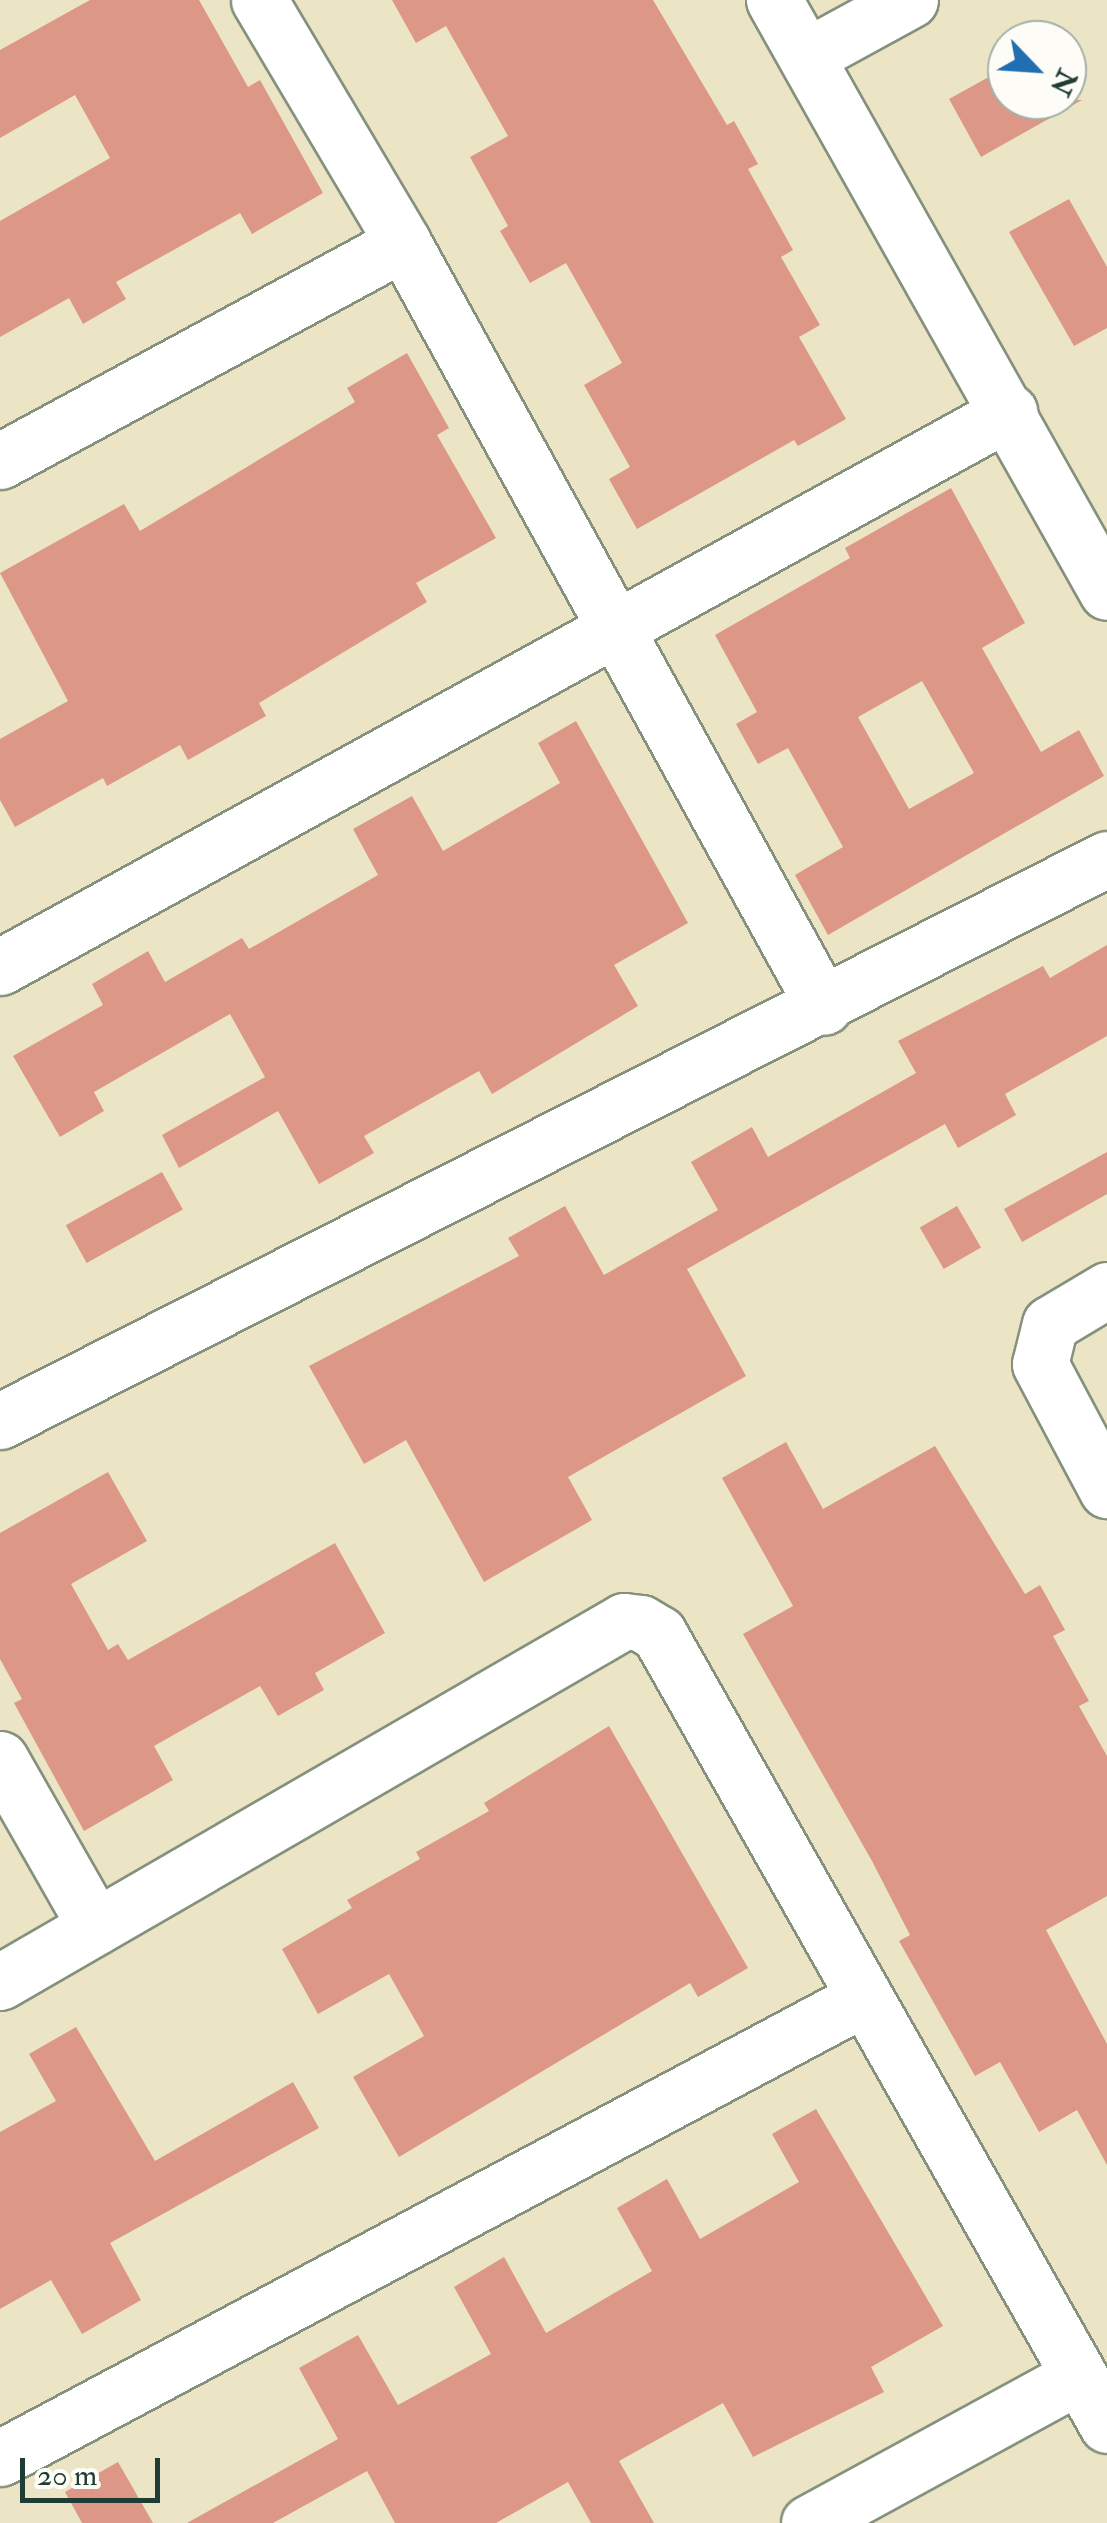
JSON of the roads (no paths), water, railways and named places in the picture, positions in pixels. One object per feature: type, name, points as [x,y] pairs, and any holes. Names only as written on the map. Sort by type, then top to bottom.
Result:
[{"type":"street","points":[[259,0],[403,243],[824,1006]]},
{"type":"street","points":[[774,0],[809,55],[1107,592]]},
{"type":"street","points":[[809,55],[910,0]]},
{"type":"street","points":[[0,461],[403,243]]},
{"type":"street","points":[[0,967],[1009,412]]},
{"type":"street","points":[[0,1421],[1107,859]]},
{"type":"street","points":[[1107,1290],[1050,1324],[1040,1364],[1107,1490]]},
{"type":"street","points":[[0,1982],[624,1621],[658,1634],[1107,2425]]},
{"type":"street","points":[[0,1758],[96,1926]]},
{"type":"street","points":[[0,2458],[864,1998]]},
{"type":"street","points":[[809,2523],[1080,2376]]}]
